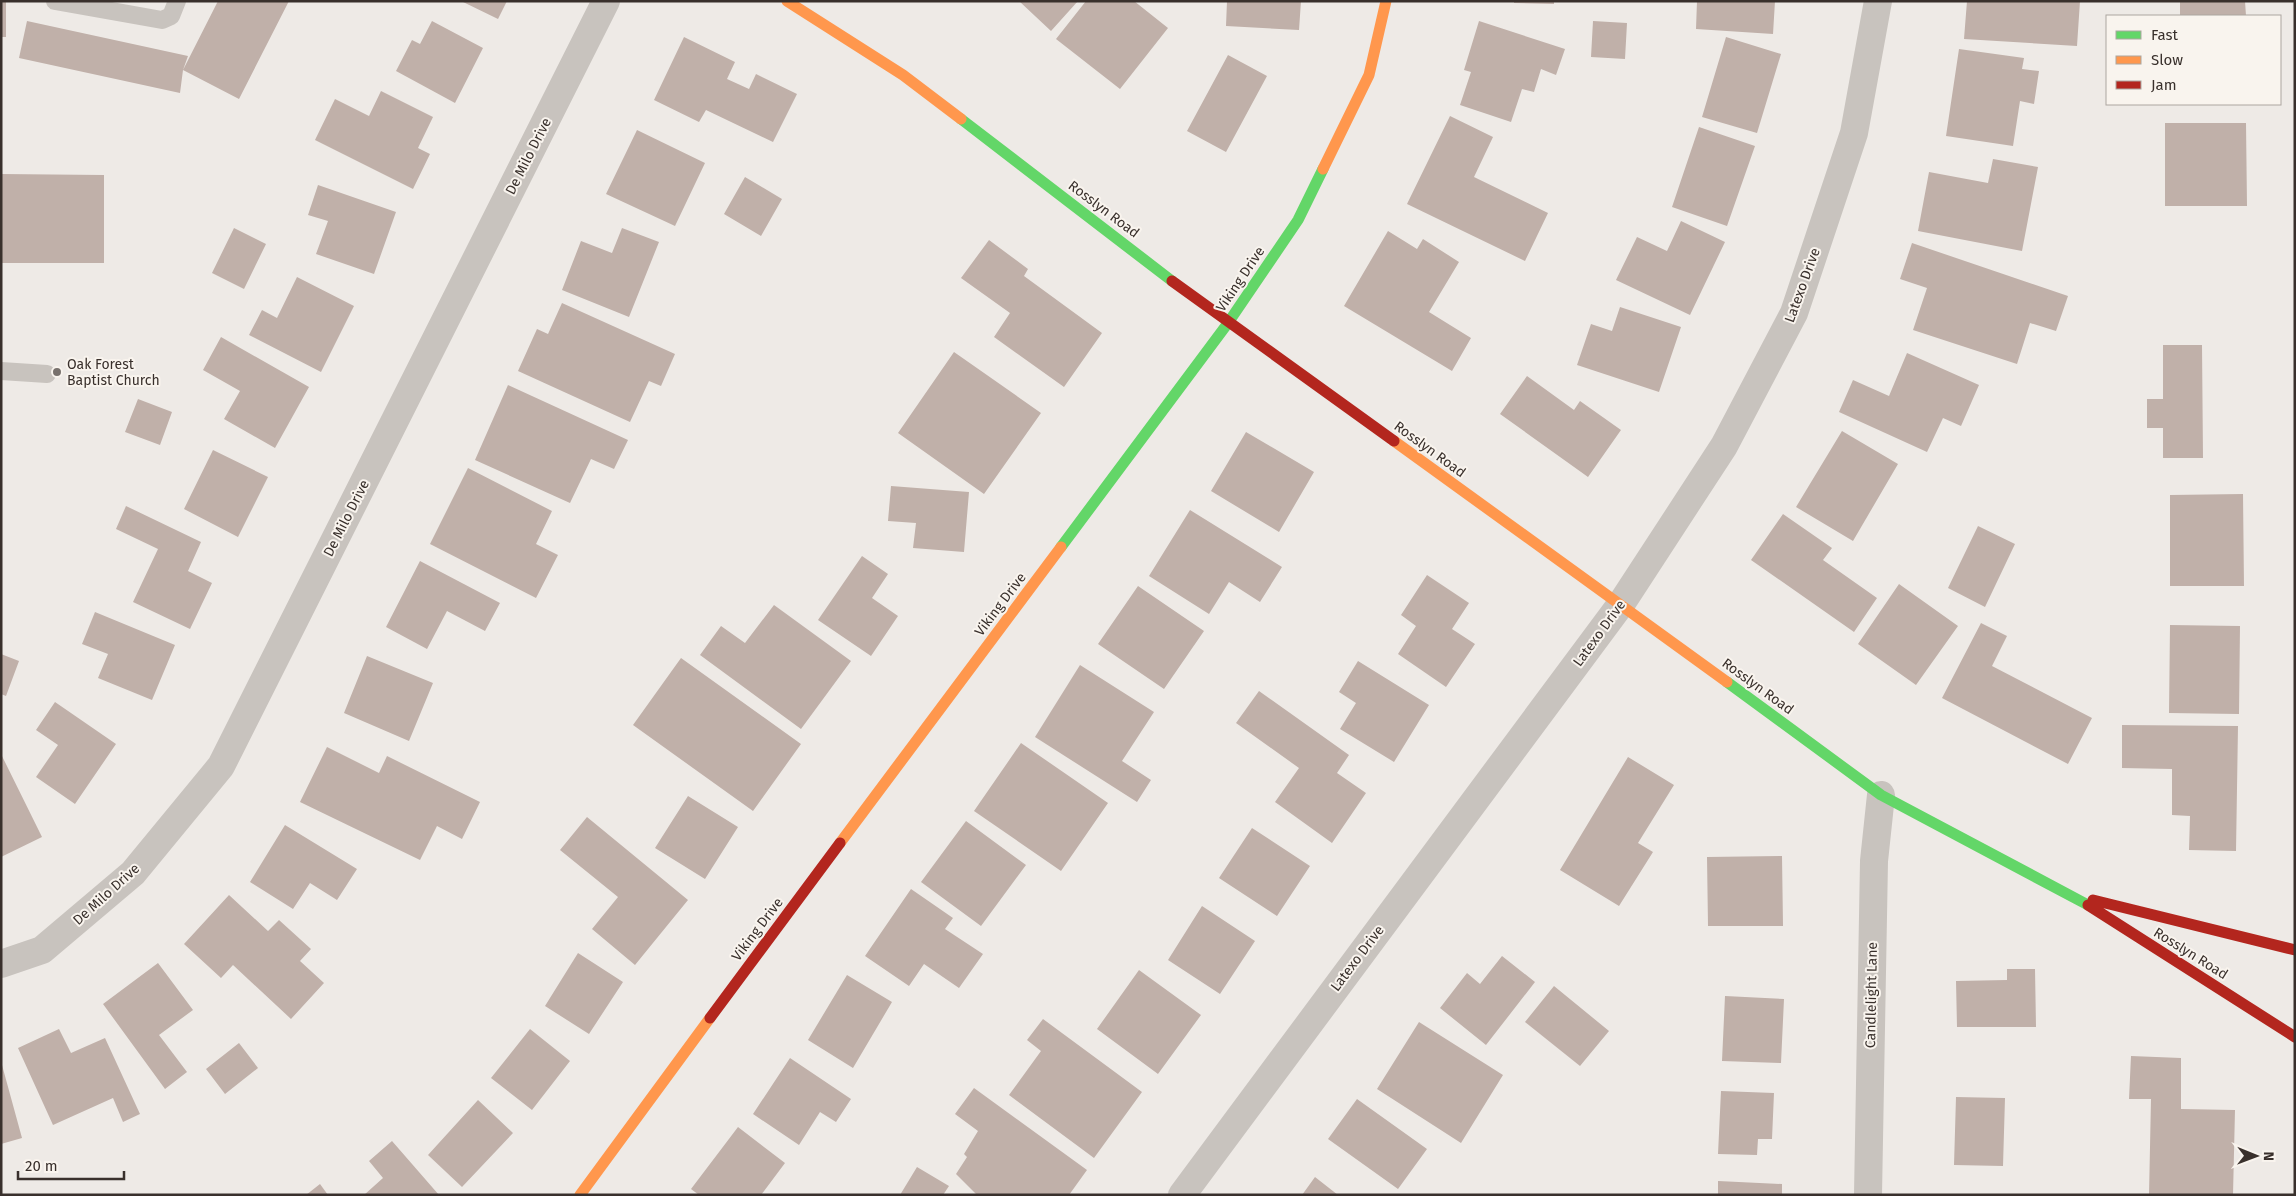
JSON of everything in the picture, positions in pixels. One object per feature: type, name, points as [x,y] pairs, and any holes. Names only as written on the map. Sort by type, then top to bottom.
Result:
[{"type":"street","name":"De Milo Drive","points":[[1,964],[42,950],[134,873],[221,766],[606,1]]},
{"type":"street","name":"Rosslyn Road","points":[[787,1],[903,75],[1228,323],[1621,604],[1882,795],[2072,895],[2295,1036]]},
{"type":"street","name":"Viking Drive","points":[[580,1195],[1228,323],[1298,220],[1369,75],[1386,1]]},
{"type":"street","name":"Latexo Drive","points":[[1182,1195],[1621,604],[1724,446],[1794,313],[1854,133],[1878,1]]},
{"type":"street","name":"Candlelight Lane","points":[[1868,1195],[1874,861],[1882,795]]},
{"type":"street","name":"Rosslyn Road","points":[[2072,895],[2295,950]]},
{"type":"lane","points":[[55,1],[162,20],[171,16],[177,1]]},
{"type":"lane","points":[[1,371],[47,374]]},
{"type":"building","points":[[1,1],[6,1],[6,37],[1,37]]},
{"type":"building","points":[[218,1],[289,1],[239,99],[183,70]]},
{"type":"building","points":[[461,1],[507,1],[498,19]]},
{"type":"building","points":[[1019,1],[1078,1],[1051,31]]},
{"type":"building","points":[[1086,1],[1134,1],[1168,28],[1120,89],[1056,39]]},
{"type":"building","points":[[1227,1],[1301,1],[1299,30],[1226,26]]},
{"type":"building","points":[[1514,1],[1554,1],[1554,4],[1514,3]]},
{"type":"building","points":[[1697,1],[1775,1],[1773,34],[1696,29]]},
{"type":"building","points":[[1967,1],[2080,1],[2077,46],[1964,39]]},
{"type":"building","points":[[2180,1],[2245,1],[2246,15],[2180,15]]},
{"type":"building","points":[[27,21],[188,56],[183,70],[180,93],[19,58]]},
{"type":"building","points":[[432,21],[483,48],[455,103],[396,71],[412,40],[420,44]]},
{"type":"building","points":[[1479,21],[1565,49],[1556,75],[1541,69],[1534,92],[1522,89],[1511,122],[1460,105],[1471,72],[1464,70]]},
{"type":"building","points":[[1593,21],[1627,23],[1625,59],[1591,57]]},
{"type":"building","points":[[684,37],[735,62],[727,79],[749,89],[756,74],[797,94],[773,142],[706,110],[699,122],[654,100]]},
{"type":"building","points":[[1726,37],[1781,54],[1757,133],[1702,117]]},
{"type":"building","points":[[1959,49],[2024,58],[2022,69],[2039,71],[2034,104],[2020,101],[2013,146],[1946,136]]},
{"type":"building","points":[[1228,55],[1267,76],[1226,152],[1187,131]]},
{"type":"building","points":[[381,91],[433,117],[418,148],[430,154],[413,189],[315,140],[335,99],[369,116]]},
{"type":"building","points":[[1450,116],[1493,137],[1474,177],[1548,213],[1525,261],[1407,204]]},
{"type":"building","points":[[2165,123],[2246,123],[2247,206],[2165,206]]},
{"type":"building","points":[[1699,127],[1755,146],[1727,226],[1672,207]]},
{"type":"building","points":[[637,130],[705,163],[675,226],[606,194]]},
{"type":"building","points":[[1993,159],[2038,167],[2022,251],[1918,231],[1929,172],[1988,183]]},
{"type":"building","points":[[1,174],[104,175],[104,263],[1,263]]},
{"type":"building","points":[[745,177],[782,199],[761,236],[724,214]]},
{"type":"building","points":[[318,185],[396,212],[374,274],[316,254],[328,221],[308,215]]},
{"type":"building","points":[[1681,221],[1725,242],[1690,315],[1616,280],[1637,237],[1667,251]]},
{"type":"building","points":[[234,228],[266,244],[244,289],[212,273]]},
{"type":"building","points":[[622,228],[659,242],[629,317],[562,290],[581,241],[612,253]]},
{"type":"building","points":[[1388,231],[1417,249],[1423,239],[1459,262],[1429,312],[1471,338],[1452,371],[1344,306]]},
{"type":"building","points":[[989,240],[1028,269],[1024,276],[1102,333],[1064,387],[994,337],[1010,313],[961,278]]},
{"type":"building","points":[[1912,243],[2068,296],[2056,331],[2030,323],[2017,364],[1913,330],[1927,288],[1900,279]]},
{"type":"building","points":[[297,277],[354,306],[321,372],[249,335],[262,310],[277,318]]},
{"type":"building","points":[[562,303],[675,354],[661,386],[649,381],[630,422],[518,371],[537,329],[548,334]]},
{"type":"building","points":[[1620,307],[1681,327],[1659,392],[1577,365],[1591,324],[1612,331]]},
{"type":"building","points":[[221,337],[309,387],[275,448],[224,419],[240,391],[203,370]]},
{"type":"building","points":[[2163,345],[2202,345],[2203,458],[2163,458],[2163,428],[2147,428],[2147,399],[2163,399]]},
{"type":"building","points":[[954,352],[1041,413],[984,494],[898,433]]},
{"type":"building","points":[[1907,353],[1979,385],[1961,426],[1943,418],[1927,452],[1839,412],[1853,380],[1889,396]]},
{"type":"building","points":[[1527,376],[1574,410],[1580,401],[1621,430],[1588,477],[1500,414]]},
{"type":"building","points":[[508,385],[628,440],[614,469],[591,459],[570,503],[475,460]]},
{"type":"building","points":[[138,399],[172,412],[160,445],[125,432]]},
{"type":"building","points":[[1842,431],[1898,464],[1853,541],[1796,507]]},
{"type":"building","points":[[1246,432],[1314,472],[1279,532],[1211,491]]},
{"type":"building","points":[[213,450],[268,477],[238,537],[184,509]]},
{"type":"building","points":[[468,468],[552,511],[536,544],[558,555],[536,598],[430,544]]},
{"type":"building","points":[[891,486],[969,492],[964,552],[913,548],[916,523],[888,521]]},
{"type":"building","points":[[2243,494],[2244,586],[2170,586],[2170,495]]},
{"type":"building","points":[[126,506],[201,542],[188,571],[212,583],[190,629],[133,602],[158,549],[116,529]]},
{"type":"building","points":[[1190,510],[1282,567],[1260,602],[1229,582],[1209,614],[1149,576]]},
{"type":"building","points":[[1783,514],[1832,548],[1823,560],[1877,598],[1854,632],[1751,560]]},
{"type":"building","points":[[1978,526],[2015,544],[1985,607],[1948,588]]},
{"type":"building","points":[[862,556],[888,574],[872,598],[898,616],[871,656],[818,620]]},
{"type":"building","points":[[420,561],[500,603],[485,631],[447,611],[427,649],[386,627]]},
{"type":"building","points":[[1427,575],[1469,603],[1452,629],[1475,644],[1446,687],[1398,654],[1416,626],[1401,615]]},
{"type":"building","points":[[1899,584],[1958,626],[1916,685],[1858,644]]},
{"type":"building","points":[[1138,586],[1204,631],[1164,689],[1098,644]]},
{"type":"building","points":[[774,605],[851,661],[801,729],[700,655],[721,626],[745,643]]},
{"type":"building","points":[[95,612],[175,645],[152,700],[98,678],[108,654],[82,644]]},
{"type":"building","points":[[1981,623],[2007,636],[1992,666],[2092,718],[2068,764],[1942,698]]},
{"type":"building","points":[[2170,625],[2240,626],[2239,714],[2169,713]]},
{"type":"building","points":[[1,654],[19,661],[6,696],[1,694]]},
{"type":"building","points":[[367,656],[433,683],[409,741],[344,713]]},
{"type":"building","points":[[681,658],[801,744],[753,811],[633,725]]},
{"type":"building","points":[[1358,661],[1429,705],[1394,762],[1340,729],[1356,703],[1339,692]]},
{"type":"building","points":[[1080,665],[1154,712],[1122,761],[1151,780],[1137,802],[1035,737]]},
{"type":"building","points":[[1259,691],[1349,755],[1337,773],[1366,793],[1332,843],[1275,802],[1299,768],[1236,723]]},
{"type":"building","points":[[55,702],[116,744],[75,804],[36,777],[58,745],[36,730]]},
{"type":"building","points":[[2122,725],[2238,726],[2236,851],[2189,850],[2190,816],[2172,815],[2172,769],[2122,768]]},
{"type":"building","points":[[1021,743],[1108,803],[1061,871],[974,811]]},
{"type":"building","points":[[327,747],[379,773],[387,756],[480,802],[462,839],[437,826],[420,860],[300,802]]},
{"type":"building","points":[[1,754],[42,837],[1,857]]},
{"type":"building","points":[[1628,757],[1674,785],[1638,843],[1653,852],[1619,906],[1560,870]]},
{"type":"building","points":[[688,796],[738,827],[705,879],[655,848]]},
{"type":"building","points":[[587,817],[688,900],[635,965],[592,929],[618,897],[560,850]]},
{"type":"building","points":[[966,821],[1026,865],[981,926],[921,882]]},
{"type":"building","points":[[285,825],[357,869],[337,900],[310,883],[293,909],[250,882]]},
{"type":"building","points":[[1252,828],[1310,866],[1277,916],[1219,878]]},
{"type":"building","points":[[1782,856],[1783,926],[1708,926],[1707,857]]},
{"type":"building","points":[[911,889],[953,918],[945,929],[983,954],[959,988],[924,964],[909,986],[865,956]]},
{"type":"building","points":[[229,895],[268,931],[279,920],[311,949],[300,961],[324,983],[291,1019],[233,965],[221,978],[184,944]]},
{"type":"building","points":[[1202,906],[1255,941],[1220,994],[1168,960]]},
{"type":"building","points":[[578,953],[623,982],[589,1034],[545,1006]]},
{"type":"building","points":[[1502,956],[1535,982],[1486,1045],[1440,1008],[1467,973],[1480,984]]},
{"type":"building","points":[[158,963],[193,1010],[159,1035],[187,1072],[165,1089],[103,1004]]},
{"type":"building","points":[[2007,969],[2035,969],[2036,1027],[1957,1027],[1956,981],[2007,980]]},
{"type":"building","points":[[1139,970],[1201,1015],[1158,1074],[1097,1029]]},
{"type":"building","points":[[847,975],[892,1002],[853,1068],[808,1040]]},
{"type":"building","points":[[1554,986],[1609,1031],[1580,1066],[1525,1022]]},
{"type":"building","points":[[1725,996],[1784,999],[1781,1063],[1722,1061]]},
{"type":"building","points":[[1043,1019],[1142,1092],[1094,1158],[1009,1095],[1041,1051],[1027,1040]]},
{"type":"building","points":[[1419,1022],[1503,1075],[1461,1143],[1377,1089]]},
{"type":"building","points":[[59,1029],[71,1053],[105,1038],[140,1114],[123,1122],[113,1098],[53,1125],[18,1048]]},
{"type":"building","points":[[530,1029],[570,1061],[532,1110],[491,1078]]},
{"type":"building","points":[[239,1043],[258,1068],[225,1094],[206,1069]]},
{"type":"building","points":[[2131,1056],[2181,1058],[2181,1109],[2235,1110],[2233,1195],[2149,1195],[2151,1099],[2129,1099]]},
{"type":"building","points":[[790,1058],[851,1099],[836,1122],[820,1112],[799,1145],[753,1114]]},
{"type":"building","points":[[1,1066],[22,1138],[1,1144]]},
{"type":"building","points":[[974,1088],[1087,1170],[1069,1195],[977,1195],[956,1174],[967,1157],[964,1154],[978,1131],[955,1114]]},
{"type":"building","points":[[1721,1091],[1774,1093],[1772,1139],[1758,1139],[1757,1155],[1718,1154]]},
{"type":"building","points":[[1956,1097],[2005,1098],[2003,1166],[1954,1165]]},
{"type":"building","points":[[1357,1099],[1427,1149],[1398,1189],[1328,1139]]},
{"type":"building","points":[[478,1100],[513,1133],[462,1187],[428,1155]]},
{"type":"building","points":[[738,1127],[785,1163],[761,1195],[699,1195],[691,1189]]},
{"type":"building","points":[[392,1141],[439,1195],[364,1195],[383,1178],[369,1161]]},
{"type":"building","points":[[917,1167],[949,1186],[943,1195],[900,1195]]},
{"type":"building","points":[[1315,1177],[1338,1195],[1302,1195]]},
{"type":"building","points":[[1718,1181],[1782,1184],[1782,1195],[1718,1195]]},
{"type":"building","points":[[320,1184],[328,1195],[306,1195]]},
{"type":"traffic: fast","points":[[961,119],[1172,281]]},
{"type":"traffic: fast","points":[[1061,547],[1228,323],[1298,220],[1323,169]]},
{"type":"traffic: fast","points":[[1727,682],[1881,795],[2088,905]]},
{"type":"traffic: slow","points":[[787,1],[903,75],[961,119]]},
{"type":"traffic: slow","points":[[1323,169],[1369,75],[1386,1]]},
{"type":"traffic: slow","points":[[1394,441],[1727,682]]},
{"type":"traffic: slow","points":[[840,843],[1061,547]]},
{"type":"traffic: slow","points":[[580,1195],[710,1018]]},
{"type":"traffic: jam","points":[[1172,281],[1394,441]]},
{"type":"traffic: jam","points":[[710,1018],[840,843]]},
{"type":"traffic: jam","points":[[2093,900],[2295,950]]},
{"type":"traffic: jam","points":[[2088,905],[2295,1037]]},
{"type":"place","name":"Oak Forest Baptist Church","points":[[57,372]]}]
